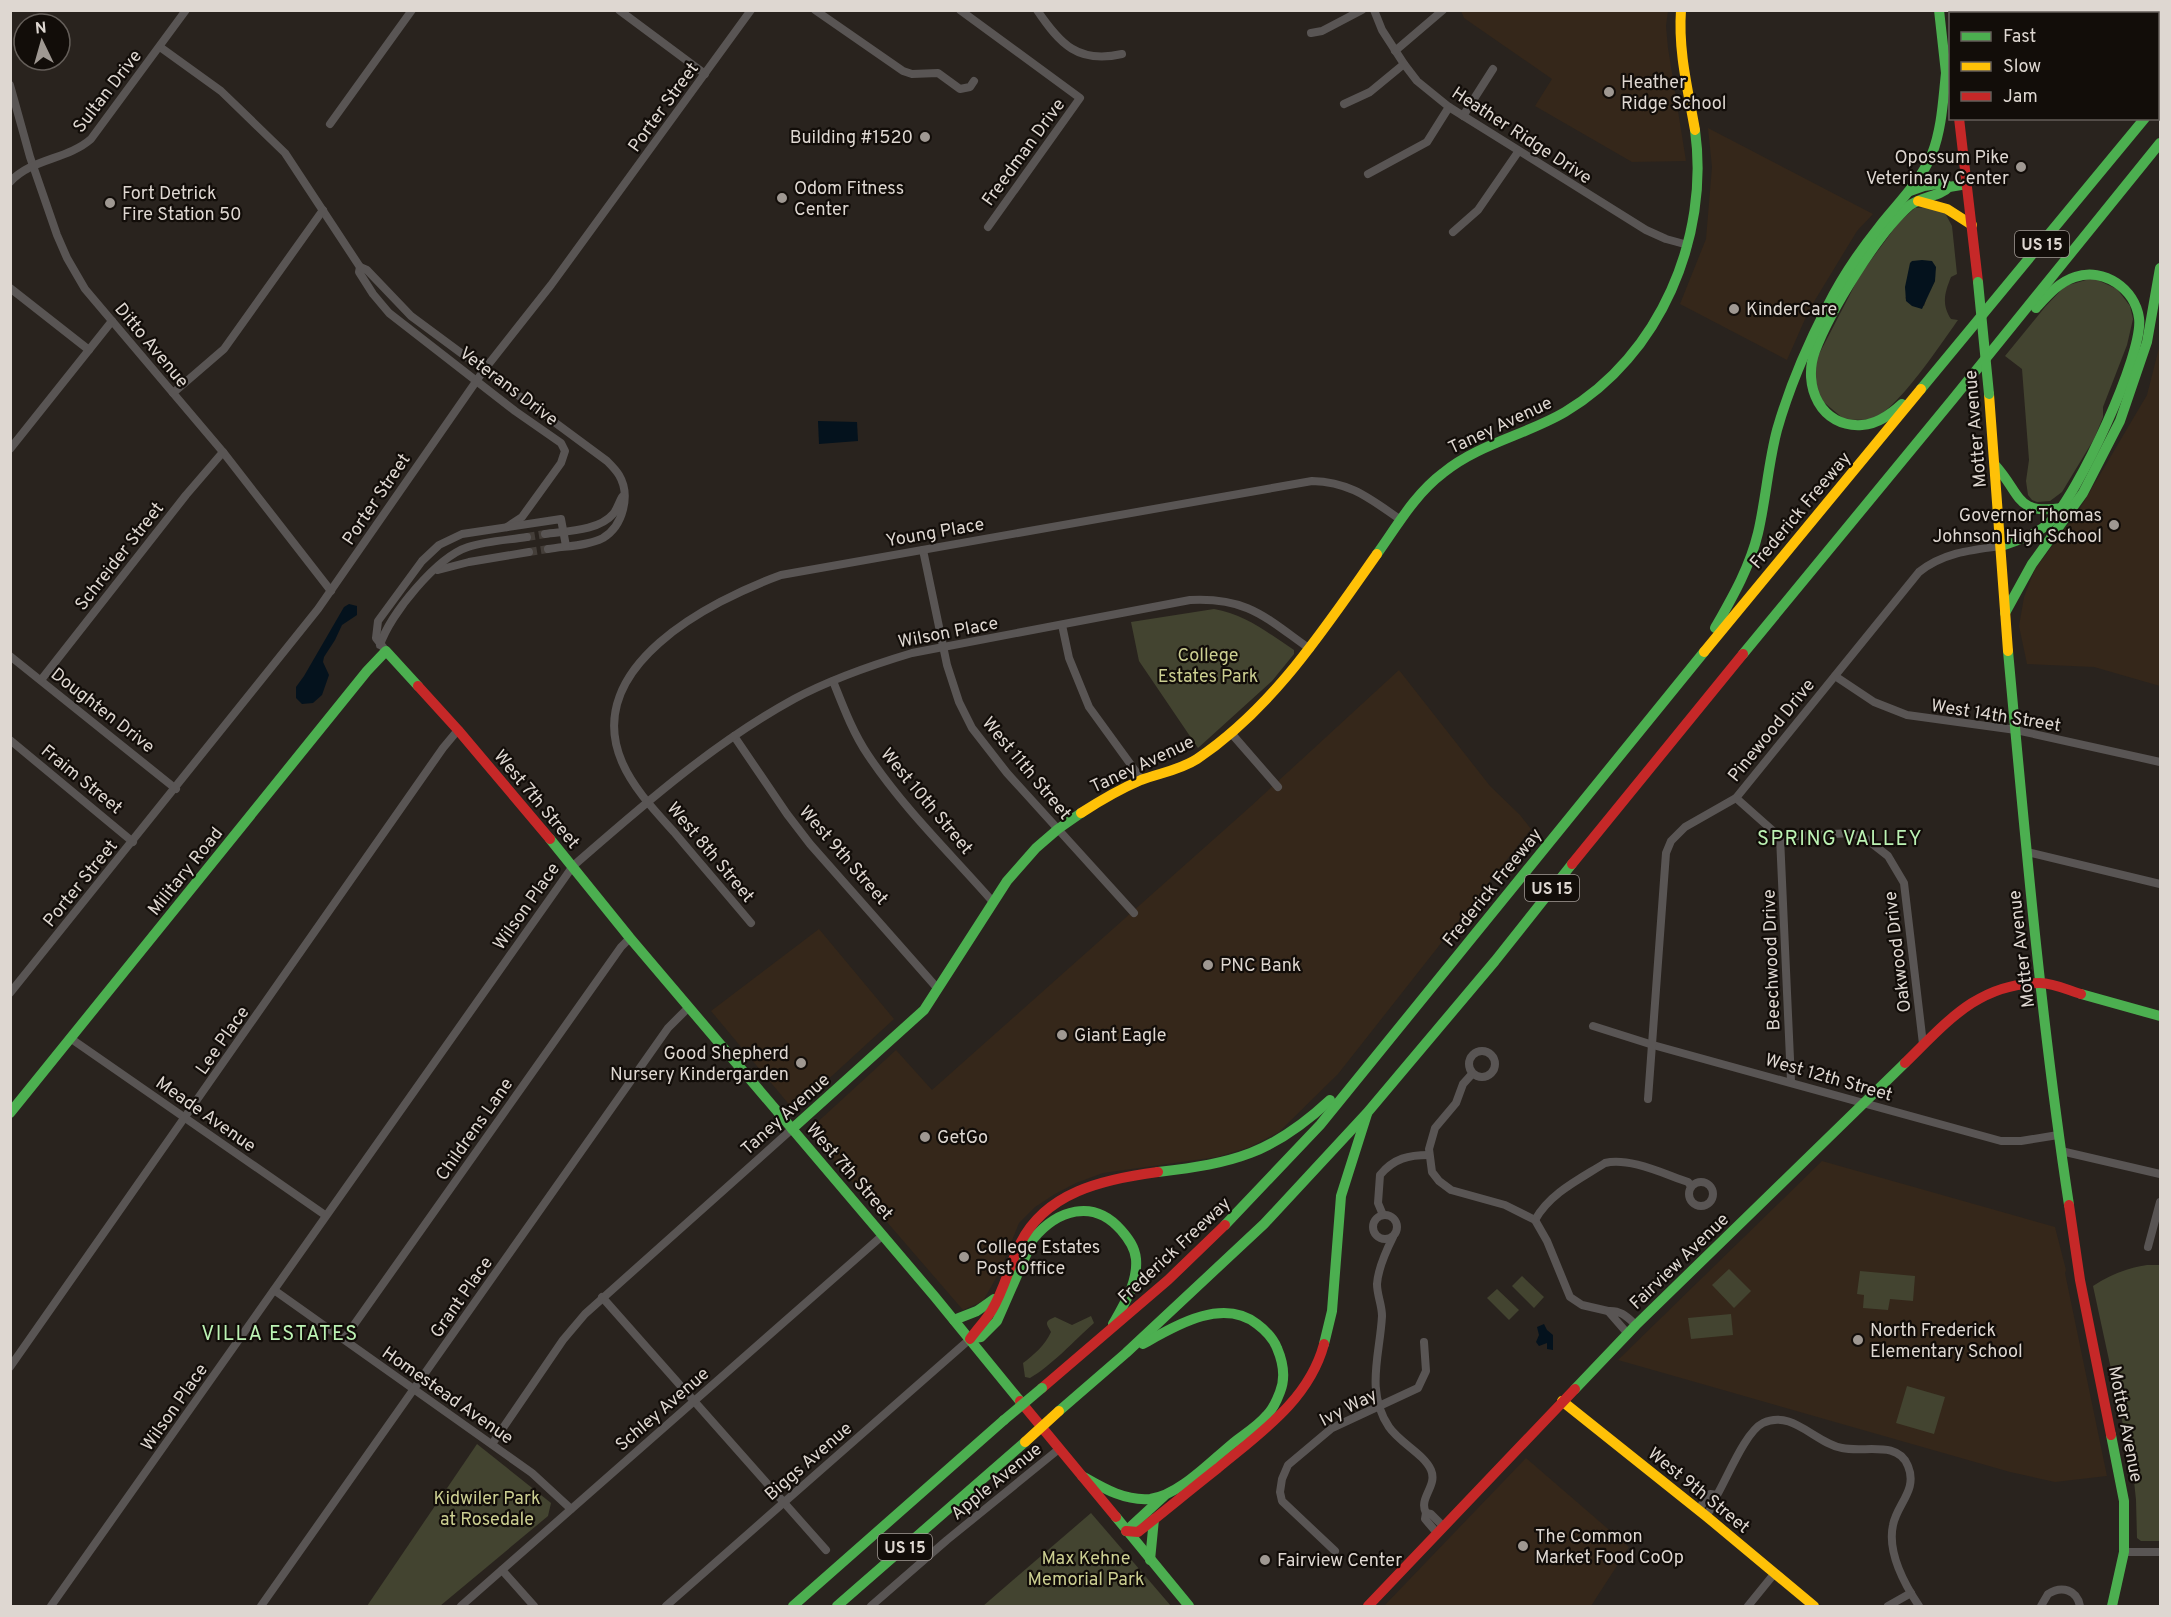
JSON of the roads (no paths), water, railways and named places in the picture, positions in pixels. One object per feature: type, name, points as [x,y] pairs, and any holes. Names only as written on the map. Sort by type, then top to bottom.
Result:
[{"type":"main road","name":"Taney Avenue","points":[[792,1129],[919,1015],[993,902],[1023,862],[1058,829],[1105,797],[1142,780],[1180,768],[1212,748],[1231,733],[1283,682],[1310,649],[1427,487],[1448,468],[1559,416],[1584,400],[1630,357],[1654,323],[1673,288],[1688,245],[1698,186],[1697,145],[1680,46],[1681,10]]},
{"type":"main road","points":[[1938,370],[1920,382],[1896,409],[1876,422],[1866,424],[1841,422],[1830,416],[1821,408],[1810,380],[1814,356],[1853,280],[1913,196],[1935,144],[1948,76],[1939,10]]},
{"type":"main road","name":"Motter Avenue","points":[[1959,120],[1989,394],[2026,852],[2058,1135],[2080,1280],[2124,1501],[2124,1552],[2112,1606]]},
{"type":"main road","name":"Frederick Freeway","points":[[793,1606],[1004,1420],[1168,1280],[1249,1202],[1320,1125],[1692,666],[2143,120]]},
{"type":"main road","name":"US 15","points":[[837,1606],[1126,1353],[1264,1224],[1367,1113],[1495,961],[1605,821],[1953,399],[2160,143]]},
{"type":"main road","points":[[1692,666],[1730,602],[1745,571],[1758,534],[1774,444],[1789,390],[1821,318],[1860,253],[1894,207],[1933,184],[1944,183],[1949,187],[1967,184]]},
{"type":"main road","points":[[1913,196],[1942,205],[1972,225]]},
{"type":"main road","points":[[2005,614],[2024,577],[2070,513],[2110,443],[2129,399],[2147,342],[2160,268]]},
{"type":"main road","points":[[2001,546],[2043,529],[2062,508],[2112,412],[2135,345],[2140,322],[2139,314],[2130,295],[2118,283],[2108,278],[2087,274],[2067,280],[2044,299],[2031,314],[2008,329]]},
{"type":"main road","points":[[1995,465],[2010,482],[2016,495],[2028,507],[2043,511],[2062,508]]},
{"type":"main road","points":[[2001,546],[2018,550],[2052,537]]},
{"type":"main road","name":"West 7th Street","points":[[383,648],[458,730],[573,866],[630,938],[970,1339],[1189,1606]]},
{"type":"main road","name":"Military Road","points":[[10,1113],[367,671],[383,648]]},
{"type":"main road","points":[[2042,983],[2160,1016]]},
{"type":"main road","name":"Fairview Avenue","points":[[1368,1606],[1636,1325],[1954,1015],[1981,996],[2007,987],[2042,983]]},
{"type":"main road","points":[[970,1339],[992,1309],[1031,1224],[1056,1203],[1080,1191],[1116,1180],[1227,1162],[1260,1150],[1288,1136],[1306,1122],[1377,1056]]},
{"type":"main road","points":[[1126,1531],[1138,1532],[1275,1422],[1296,1399],[1313,1373],[1320,1360],[1329,1327],[1341,1192],[1354,1152],[1364,1133],[1367,1113]]},
{"type":"main road","points":[[970,1339],[981,1337],[997,1321],[1033,1239],[1044,1225],[1061,1214],[1077,1212],[1090,1212],[1112,1222],[1122,1230],[1135,1251],[1136,1271],[1133,1284],[1108,1333]]},
{"type":"main road","points":[[954,1320],[976,1311],[997,1295]]},
{"type":"main road","points":[[1126,1353],[1183,1323],[1208,1314],[1229,1313],[1247,1317],[1257,1323],[1273,1339],[1282,1358],[1284,1371],[1280,1394],[1268,1415],[1164,1496],[1126,1531]]},
{"type":"main road","name":"West 9th Street","points":[[1562,1401],[1814,1606]]},
{"type":"main road","points":[[1082,1476],[1118,1496],[1129,1499],[1154,1499],[1164,1496]]},
{"type":"main road","points":[[1150,1560],[1154,1519]]},
{"type":"street","name":"Sultan Drive","points":[[10,182],[33,165],[75,150],[91,139],[186,10]]},
{"type":"street","points":[[330,124],[412,10]]},
{"type":"street","points":[[620,10],[705,74]]},
{"type":"street","name":"Porter Street","points":[[10,993],[176,789],[331,591],[484,370],[551,285],[751,10]]},
{"type":"street","points":[[815,10],[903,71],[912,74],[938,73],[960,89],[970,87],[974,81]]},
{"type":"street","name":"Freedman Drive","points":[[960,10],[1080,98],[988,227]]},
{"type":"street","points":[[1037,10],[1054,35],[1070,49],[1090,56],[1122,54]]},
{"type":"street","points":[[1311,33],[1322,31],[1362,10]]},
{"type":"street","name":"Heather Ridge Drive","points":[[1374,10],[1382,30],[1417,81],[1449,107],[1646,230],[1688,245]]},
{"type":"street","points":[[1395,51],[1443,10]]},
{"type":"street","name":"Veterans Drive","points":[[160,47],[221,91],[285,153],[360,267],[367,270],[411,316],[607,461],[619,474],[624,492]]},
{"type":"street","points":[[1344,104],[1370,92],[1404,64]]},
{"type":"street","points":[[1463,116],[1493,69]]},
{"type":"street","name":"Ditto Avenue","points":[[10,85],[33,165],[67,258],[85,290],[223,452],[331,591]]},
{"type":"street","points":[[1368,174],[1427,142],[1449,107]]},
{"type":"street","points":[[1453,232],[1478,210],[1518,152]]},
{"type":"street","points":[[173,393],[224,350],[323,210]]},
{"type":"street","name":"Veterans Drive","points":[[360,267],[359,272],[389,313],[515,411],[561,443],[565,451],[561,463],[522,517],[507,527]]},
{"type":"street","points":[[10,288],[89,350]]},
{"type":"street","points":[[10,449],[112,321]]},
{"type":"street","name":"Schreider Street","points":[[41,680],[186,495],[223,452]]},
{"type":"street","name":"Young Place","points":[[648,802],[622,762],[617,744],[615,725],[622,689],[640,662],[703,610],[752,586],[781,575],[1312,481],[1336,483],[1359,491],[1401,520]]},
{"type":"street","points":[[545,534],[593,526],[603,522],[614,514],[624,492]]},
{"type":"street","points":[[548,549],[588,543],[603,538],[621,518],[624,492]]},
{"type":"street","points":[[383,648],[376,638],[378,621],[422,561],[439,546],[462,534],[561,519],[566,546]]},
{"type":"street","points":[[383,648],[385,630],[394,616],[429,575],[453,554],[467,547],[527,537]]},
{"type":"street","name":"Pinewood Drive","points":[[1648,1099],[1666,853],[1671,842],[1685,827],[1736,798],[1919,572],[1944,556],[2001,546]]},
{"type":"street","name":"West 11th Street","points":[[923,550],[942,648],[952,685],[972,728],[1007,773],[1134,913]]},
{"type":"street","points":[[429,575],[441,568],[529,552]]},
{"type":"street","name":"Wilson Place","points":[[51,1606],[573,866],[648,802],[734,736],[795,698],[878,663],[912,653],[1190,600],[1210,599],[1244,606],[1310,649]]},
{"type":"street","points":[[1062,626],[1069,658],[1089,707],[1142,780]]},
{"type":"street","name":"Doughten Drive","points":[[10,656],[176,789]]},
{"type":"street","name":"West 14th Street","points":[[1835,675],[1874,702],[1896,712],[1920,718],[2016,730],[2160,762]]},
{"type":"street","name":"West 10th Street","points":[[833,681],[867,754],[892,789],[993,902]]},
{"type":"street","name":"Lee Place","points":[[10,1367],[443,748],[458,730]]},
{"type":"street","points":[[1231,733],[1278,787]]},
{"type":"street","name":"West 9th Street","points":[[734,736],[810,844],[938,989]]},
{"type":"street","name":"Fraim Street","points":[[10,740],[133,842]]},
{"type":"street","points":[[1736,798],[1780,837]]},
{"type":"street","name":"West 8th Street","points":[[648,802],[751,922]]},
{"type":"street","name":"Oakwood Drive","points":[[1780,837],[1851,833],[1879,847],[1894,864],[1905,883],[1923,1044]]},
{"type":"street","name":"Beechwood Drive","points":[[1780,837],[1791,1082]]},
{"type":"street","points":[[2026,852],[2160,884]]},
{"type":"street","name":"Childrens Lane","points":[[344,1339],[614,957],[630,938]]},
{"type":"street","name":"Grant Place","points":[[261,1606],[668,1029],[689,1007]]},
{"type":"street","name":"West 12th Street","points":[[1593,1026],[1653,1045],[2001,1141],[2021,1141],[2058,1135]]},
{"type":"street","name":"Meade Avenue","points":[[70,1038],[325,1215]]},
{"type":"street","points":[[1472,1074],[1464,1084],[1456,1103],[1435,1128],[1429,1155],[1432,1172],[1444,1186],[1451,1190],[1504,1205],[1535,1220],[1570,1297],[1582,1305],[1608,1311],[1617,1310],[1636,1325]]},
{"type":"street","name":"Taney Avenue","points":[[492,1444],[563,1340],[602,1297],[792,1129]]},
{"type":"street","points":[[2061,1151],[2160,1174]]},
{"type":"street","points":[[1383,1215],[1378,1203],[1380,1175],[1406,1156],[1429,1155]]},
{"type":"street","points":[[1535,1220],[1543,1206],[1554,1196],[1605,1163],[1613,1161],[1626,1162],[1688,1182],[1692,1186]]},
{"type":"street","points":[[2148,1247],[2160,1202]]},
{"type":"street","points":[[1393,1237],[1381,1239],[1374,1230],[1374,1222],[1383,1215],[1391,1216],[1396,1222],[1397,1230],[1377,1283],[1382,1317],[1375,1362],[1379,1407],[1395,1434],[1430,1468],[1433,1478],[1424,1505],[1425,1519],[1440,1530]]},
{"type":"street","name":"Schley Avenue","points":[[460,1606],[883,1235]]},
{"type":"street","name":"Homestead Avenue","points":[[274,1290],[413,1391],[532,1473],[571,1509]]},
{"type":"street","points":[[602,1297],[826,1550]]},
{"type":"street","points":[[1608,1311],[1628,1334]]},
{"type":"street","name":"Biggs Avenue","points":[[666,1606],[970,1339]]},
{"type":"street","name":"Ivy Way","points":[[1335,1551],[1282,1501],[1280,1492],[1282,1479],[1288,1465],[1332,1428],[1418,1388],[1426,1371],[1424,1342]]},
{"type":"street","points":[[1702,1513],[1718,1499],[1716,1495],[1745,1440],[1757,1426],[1774,1419],[1786,1420],[1842,1448],[1895,1452],[1904,1459],[1911,1474],[1909,1494],[1894,1521],[1892,1536],[1895,1553],[1911,1593],[1919,1606]]},
{"type":"street","name":"Apple Avenue","points":[[871,1606],[947,1540],[1059,1449]]},
{"type":"street","points":[[2124,1552],[2160,1552]]},
{"type":"street","points":[[502,1570],[534,1606]]},
{"type":"street","points":[[1748,1606],[1774,1574]]},
{"type":"street","points":[[2041,1606],[2048,1593],[2059,1589],[2076,1596],[2080,1606]]},
{"type":"street","points":[[1888,1606],[1911,1593]]},
{"type":"water","points":[[1922,260],[1932,261],[1936,267],[1935,281],[1922,309],[1906,301],[1905,287],[1910,263]]},
{"type":"water","points":[[818,421],[857,422],[858,441],[819,444]]},
{"type":"water","points":[[349,604],[357,606],[357,615],[342,625],[324,657],[323,662],[329,675],[322,695],[313,703],[302,704],[296,698],[296,687],[344,607]]},
{"type":"water","points":[[1544,1324],[1553,1335],[1553,1350],[1547,1349],[1547,1343],[1539,1346],[1536,1342],[1539,1335],[1537,1327]]},
{"type":"tunnel","points":[[527,537],[545,534]]},
{"type":"tunnel","points":[[529,552],[548,549]]},
{"type":"place","name":"Heather Ridge School","points":[[1609,92]]},
{"type":"place","name":"Building #1520","points":[[925,137]]},
{"type":"place","name":"Opossum Pike Veterinary Center","points":[[2021,167]]},
{"type":"place","name":"Odom Fitness Center","points":[[782,198]]},
{"type":"place","name":"Fort Detrick Fire Station 50","points":[[110,203]]},
{"type":"place","name":"KinderCare","points":[[1734,309]]},
{"type":"place","name":"Governor Thomas Johnson High School","points":[[2114,525]]},
{"type":"place","name":"PNC Bank","points":[[1208,965]]},
{"type":"place","name":"Giant Eagle","points":[[1062,1035]]},
{"type":"place","name":"Good Shepherd Nursery Kindergarden","points":[[801,1063]]},
{"type":"place","name":"GetGo","points":[[925,1137]]},
{"type":"place","name":"College Estates Post Office","points":[[964,1257]]},
{"type":"place","name":"North Frederick Elementary School","points":[[1858,1340]]},
{"type":"place","name":"The Common Market Food CoOp","points":[[1523,1546]]},
{"type":"place","name":"Fairview Center","points":[[1265,1560]]},
{"type":"district","name":"SPRING VALLEY","points":[[1840,838]]},
{"type":"district","name":"VILLA ESTATES","points":[[280,1333]]},
{"type":"park label","name":"College Estates Park","points":[[1208,665]]},
{"type":"park label","name":"Kidwiler Park at Rosedale","points":[[487,1508]]},
{"type":"park label","name":"Max Kehne Memorial Park","points":[[1086,1568]]}]
